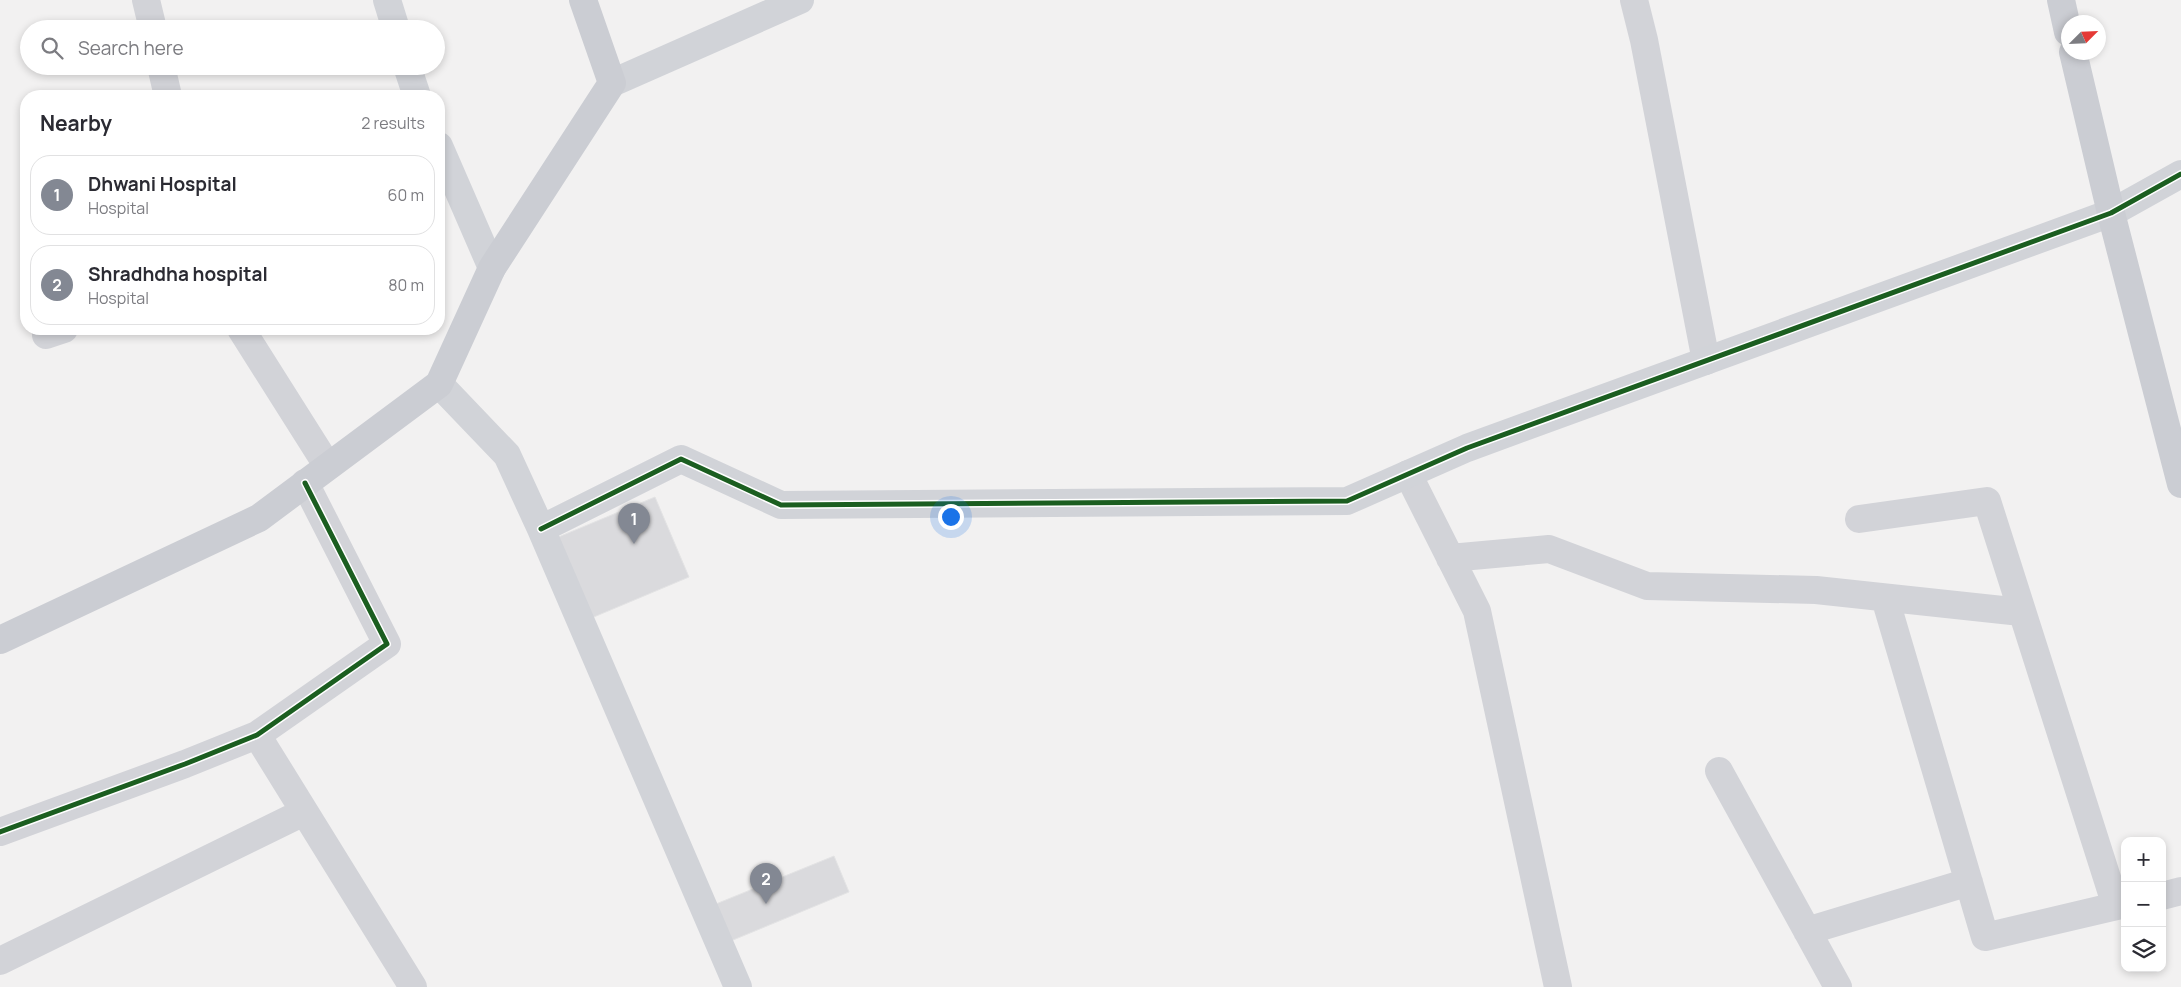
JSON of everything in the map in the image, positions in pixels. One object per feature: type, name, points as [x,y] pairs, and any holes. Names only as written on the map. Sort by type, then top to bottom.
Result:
[{"type":"main road","points":[[0,640],[259,518],[439,384],[492,268],[612,83],[583,0]]},
{"type":"main road","points":[[2061,0],[2064,15]]},
{"type":"main road","points":[[2075,60],[2111,213],[2181,484]]},
{"type":"street","points":[[146,0],[151,20]]},
{"type":"street","points":[[387,0],[393,20]]},
{"type":"street","points":[[612,83],[800,0]]},
{"type":"street","points":[[1634,0],[1644,40],[1706,361]]},
{"type":"street","points":[[163,75],[167,90]]},
{"type":"street","points":[[410,75],[415,90]]},
{"type":"street","points":[[445,160],[492,268]]},
{"type":"street","points":[[541,528],[681,459],[781,505],[1346,501],[1467,448],[2111,213],[2181,174]]},
{"type":"street","points":[[245,335],[327,466]]},
{"type":"street","points":[[439,384],[506,455],[541,528],[738,987]]},
{"type":"street","points":[[1408,474],[1477,611],[1558,987]]},
{"type":"street","points":[[0,832],[176,768],[257,735],[387,644],[305,483]]},
{"type":"street","points":[[1859,519],[1987,502],[2021,612],[2120,905],[1985,937],[1885,598]]},
{"type":"street","points":[[1450,558],[1549,549],[1647,586],[1816,590],[2021,612]]},
{"type":"street","points":[[257,735],[413,987]]},
{"type":"street","points":[[1719,771],[1838,987]]},
{"type":"street","points":[[0,961],[304,812]]},
{"type":"street","points":[[1807,931],[1969,882]]},
{"type":"street","points":[[2166,895],[2181,891]]},
{"type":"building","points":[[655,497],[689,577],[589,619],[556,538]]},
{"type":"building","points":[[834,856],[849,892],[721,945],[706,908]]},
{"type":"cycle path","points":[[541,529],[681,459],[781,505],[1347,501],[1467,448],[2111,213],[2181,174]]},
{"type":"cycle path","points":[[0,832],[185,764],[257,735],[387,644],[305,483]]},
{"type":"place","name":"Dhwani Hospital","points":[[634,544]]},
{"type":"place","name":"Shradhdha hospital","points":[[766,904]]}]
